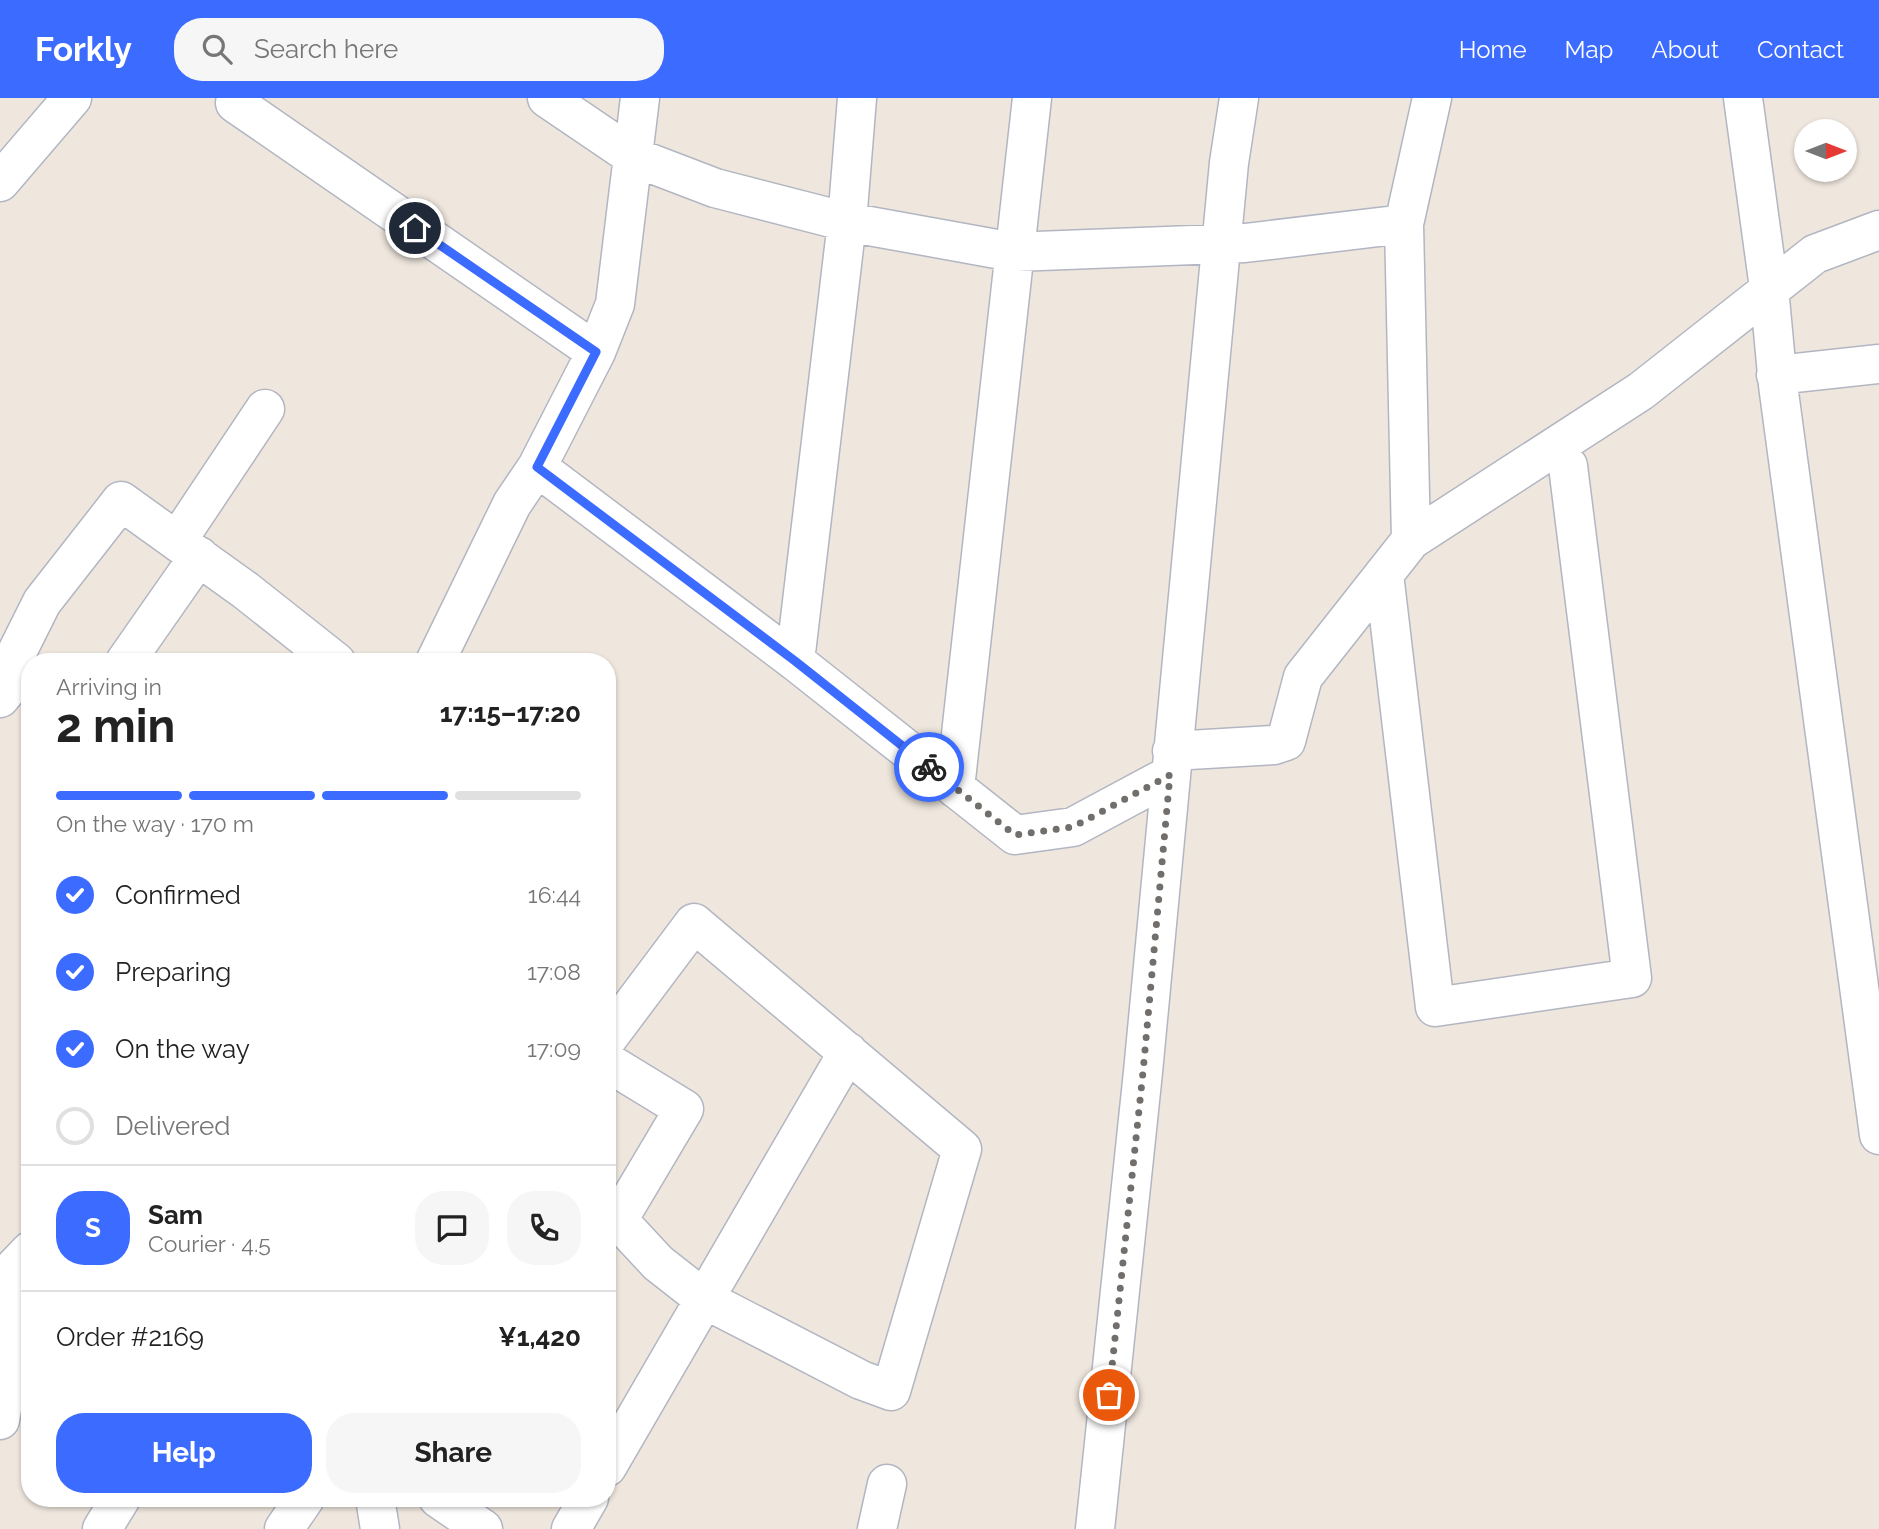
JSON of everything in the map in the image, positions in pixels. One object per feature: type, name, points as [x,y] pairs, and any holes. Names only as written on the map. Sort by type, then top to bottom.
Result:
[{"type":"street","points":[[0,182],[72,98]]},
{"type":"street","points":[[239,98],[235,103],[596,352]]},
{"type":"street","points":[[547,98],[634,157],[715,188],[847,222],[1013,252],[1222,244],[1404,224]]},
{"type":"street","points":[[439,653],[512,504],[537,467],[596,352],[615,304],[640,98]]},
{"type":"street","points":[[795,661],[847,222],[857,98]]},
{"type":"street","points":[[956,788],[1031,98]]},
{"type":"street","points":[[1095,1529],[1143,1072],[1229,163],[1240,98]]},
{"type":"street","points":[[1411,540],[1404,224],[1432,98]]},
{"type":"street","points":[[1743,98],[1769,288],[1776,375],[1879,1135]]},
{"type":"street","points":[[537,467],[795,661],[1015,835],[1073,827],[1171,763],[1286,741],[1303,677],[1411,540],[1641,391],[1815,254],[1879,230]]},
{"type":"street","points":[[1776,375],[1879,364]]},
{"type":"street","points":[[130,653],[265,409]]},
{"type":"street","points":[[1384,575],[1435,1007],[1632,978],[1568,466]]},
{"type":"street","points":[[13,671],[42,601],[121,501],[188,548],[324,653]]},
{"type":"street","points":[[616,1026],[694,923],[962,1149],[891,1391],[861,1380],[704,1299],[658,1263],[618,1220],[684,1109],[616,1067]]},
{"type":"street","points":[[616,1451],[848,1052]]},
{"type":"street","points":[[0,1420],[10,1361],[18,1267]]},
{"type":"street","points":[[877,1529],[887,1484]]},
{"type":"street","points":[[102,1529],[115,1507]]},
{"type":"street","points":[[284,1529],[299,1507]]},
{"type":"street","points":[[376,1507],[380,1529]]},
{"type":"street","points":[[451,1507],[483,1529]]},
{"type":"street","points":[[571,1529],[584,1507]]},
{"type":"way so far","points":[[929,767],[1015,835],[1073,827],[1170,775],[1143,1072],[1109,1395]]},
{"type":"route","points":[[415,228],[596,352],[537,467],[795,661],[929,767]]}]
